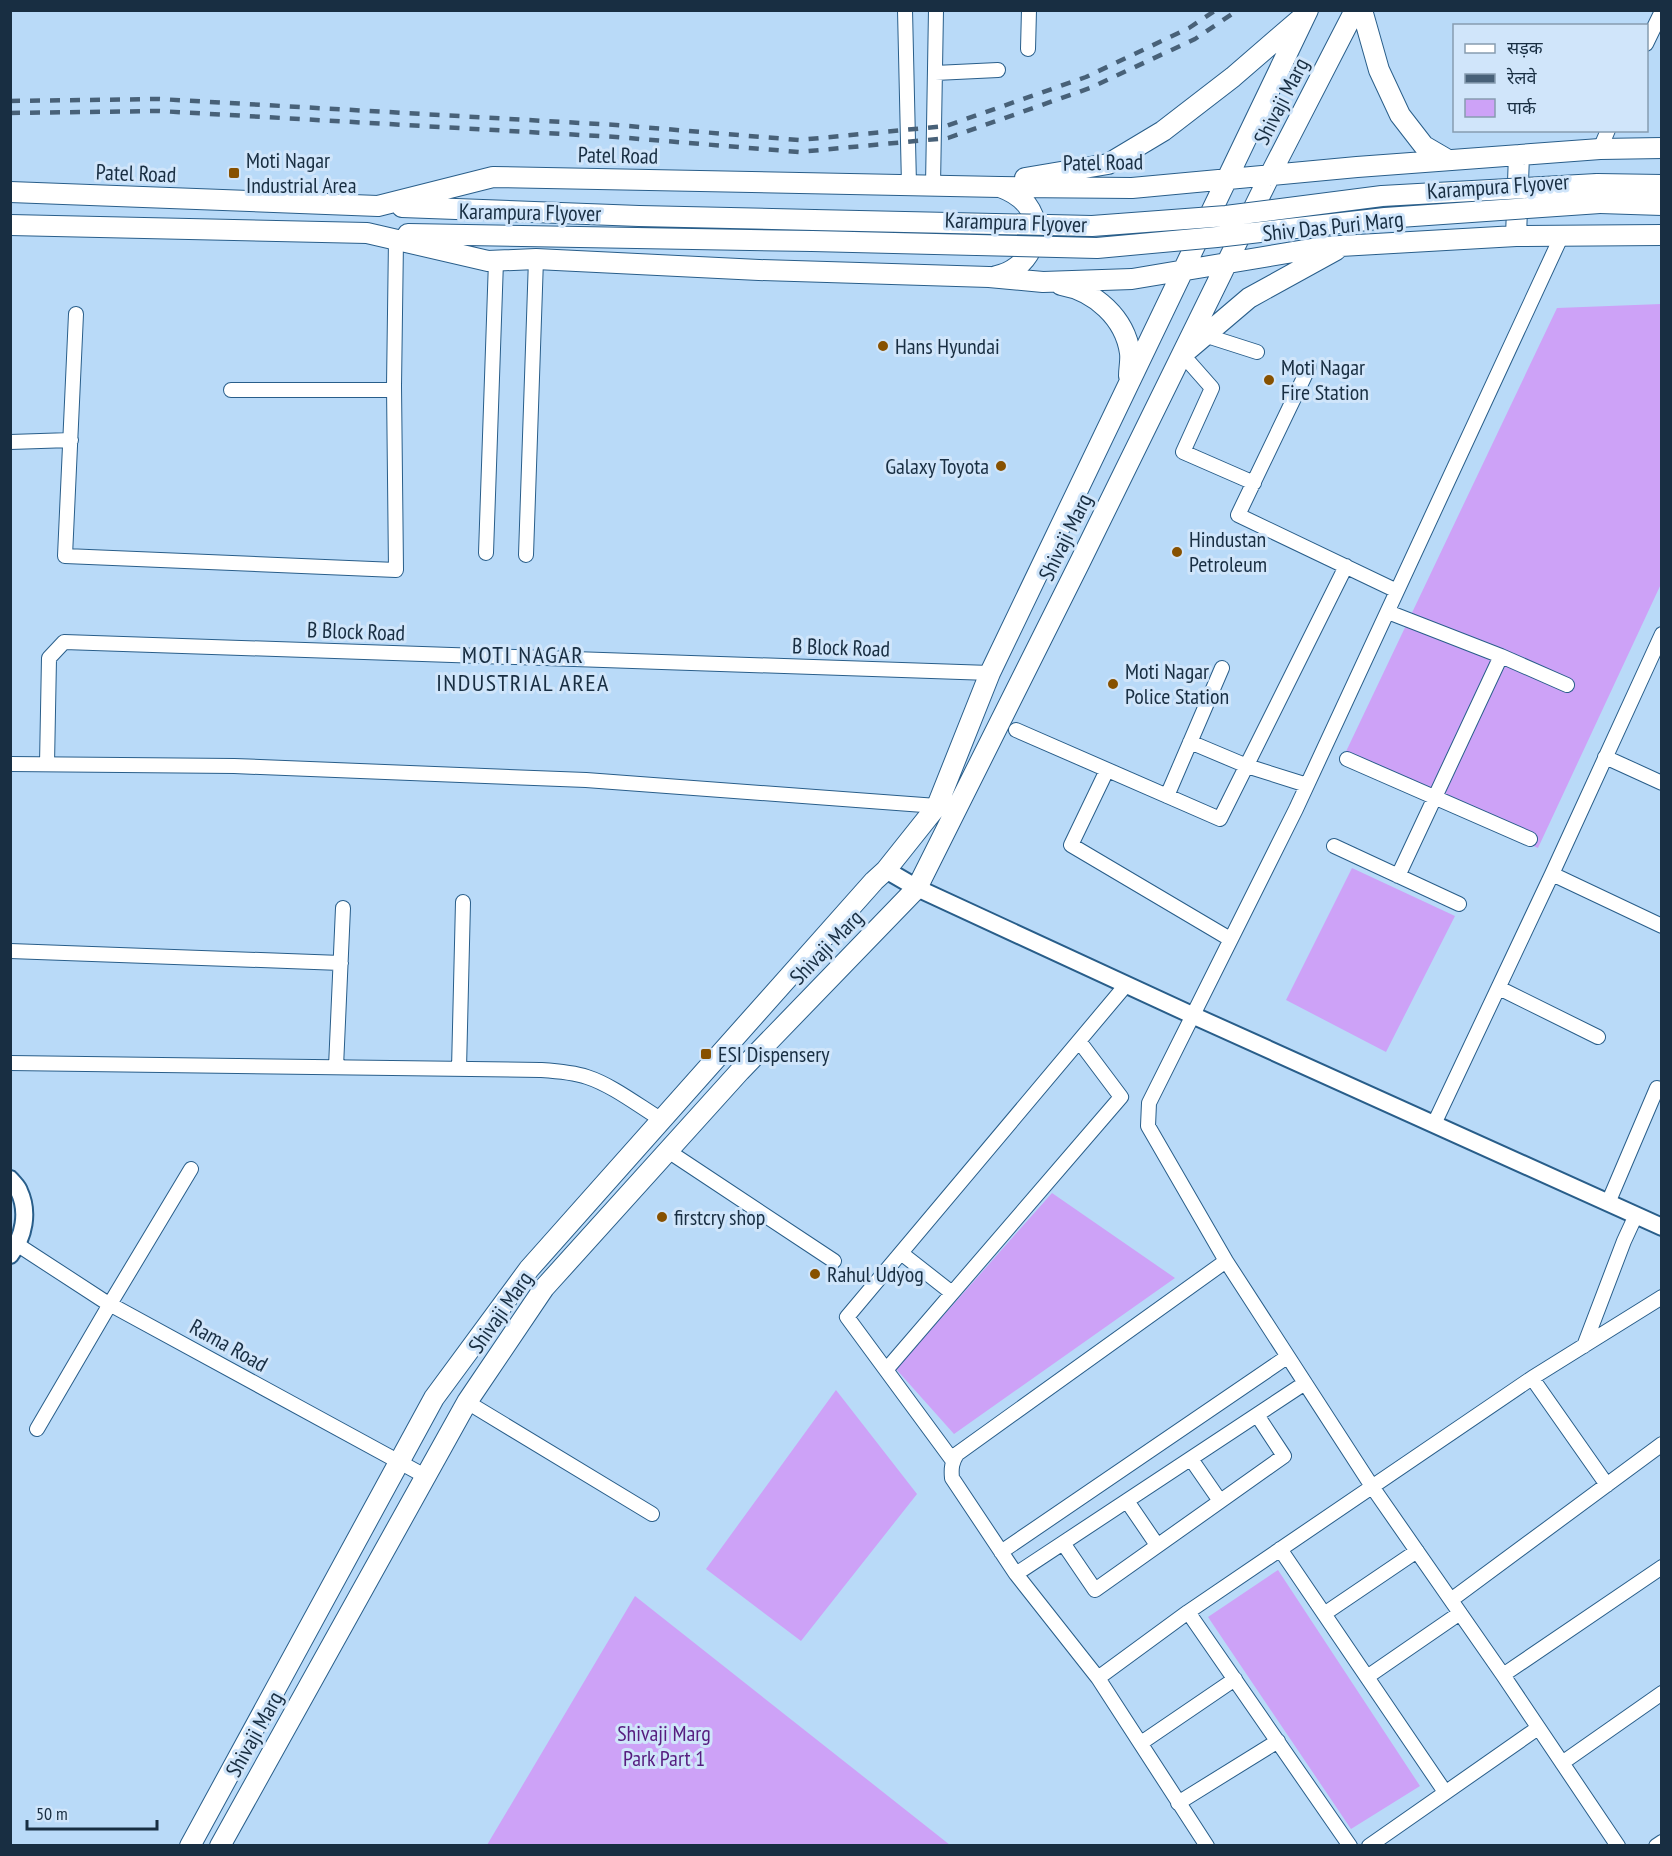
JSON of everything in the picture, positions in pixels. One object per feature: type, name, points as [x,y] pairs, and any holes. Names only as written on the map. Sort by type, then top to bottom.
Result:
[{"type":"main road","name":"Shivaji Marg","points":[[220,1845],[467,1402],[544,1288],[740,1071],[917,888],[1270,175],[1355,10]]},
{"type":"main road","points":[[1362,10],[1379,70],[1400,115],[1424,146],[1448,160]]},
{"type":"main road","name":"Shivaji Marg","points":[[190,1845],[434,1398],[529,1269],[886,870],[937,806],[990,673],[1307,12]]},
{"type":"main road","points":[[977,186],[1107,164],[1163,131],[1233,77],[1307,12]]},
{"type":"main road","points":[[1270,175],[1600,149],[1662,148]]},
{"type":"main road","points":[[1516,237],[1519,155]]},
{"type":"main road","name":"Patel Road","points":[[10,192],[378,206],[493,177],[1132,188],[1270,175]]},
{"type":"main road","name":"Karampura Flyover","points":[[367,233],[1097,248],[1216,237],[1662,185]]},
{"type":"main road","points":[[988,277],[1005,274],[1020,266],[1030,253],[1035,237],[1034,221],[1028,206],[1016,194],[1000,187]]},
{"type":"main road","name":"Karampura Flyover","points":[[378,206],[639,216],[1092,226],[1226,216],[1382,196],[1599,194],[1662,205]]},
{"type":"main road","points":[[10,225],[367,233],[496,261],[536,259],[759,270],[988,277],[1043,282],[1083,292],[1110,311],[1126,337],[1130,354],[1129,385]]},
{"type":"main road","name":"Shiv Das Puri Marg","points":[[1184,270],[1323,247],[1516,237],[1662,235]]},
{"type":"main road","points":[[1182,354],[1249,298],[1343,246]]},
{"type":"main road","points":[[1043,282],[1132,279],[1184,270]]},
{"type":"street","points":[[905,10],[909,185]]},
{"type":"street","points":[[933,185],[936,10]]},
{"type":"street","points":[[1028,49],[1029,10]]},
{"type":"street","points":[[1648,42],[1662,11]]},
{"type":"street","points":[[935,74],[998,70]]},
{"type":"street","points":[[1600,149],[1607,132]]},
{"type":"street","points":[[1562,236],[1306,786],[1149,1103],[1148,1125],[1226,1261],[1372,1488],[1618,1845]]},
{"type":"street","points":[[76,314],[65,556],[396,570],[394,390],[396,240]]},
{"type":"street","points":[[526,555],[536,259]]},
{"type":"street","points":[[486,553],[496,261]]},
{"type":"street","points":[[1204,335],[1257,352]]},
{"type":"street","points":[[1182,354],[1212,388],[1183,452],[1254,483]]},
{"type":"street","points":[[1309,367],[1238,515],[1397,591]]},
{"type":"street","points":[[231,390],[394,390]]},
{"type":"street","points":[[10,442],[71,440]]},
{"type":"street","points":[[1016,730],[1221,819],[1346,566]]},
{"type":"street","points":[[1388,612],[1501,656],[1567,685]]},
{"type":"street","points":[[1434,1124],[1605,757],[1658,650],[1662,634]]},
{"type":"street","name":"B Block Road","points":[[47,764],[49,658],[64,642],[990,673]]},
{"type":"street","points":[[1398,876],[1501,656]]},
{"type":"street","points":[[1167,796],[1222,668]]},
{"type":"street","points":[[1190,742],[1247,766],[1306,786]]},
{"type":"street","points":[[1605,757],[1662,783]]},
{"type":"street","points":[[1347,759],[1530,839]]},
{"type":"street","points":[[10,764],[234,766],[574,779],[937,806]]},
{"type":"street","points":[[1107,770],[1071,845],[1230,939]]},
{"type":"street","points":[[1334,846],[1459,904]]},
{"type":"street","points":[[886,870],[917,888],[1126,985],[1662,1227]]},
{"type":"street","points":[[1552,874],[1662,926]]},
{"type":"street","points":[[459,1069],[463,902]]},
{"type":"street","points":[[336,1067],[343,908]]},
{"type":"street","points":[[10,951],[341,963]]},
{"type":"street","points":[[953,1461],[847,1317],[1126,985]]},
{"type":"street","points":[[1499,988],[1598,1037]]},
{"type":"street","points":[[886,1370],[1121,1097],[1079,1041]]},
{"type":"street","points":[[10,1064],[540,1070],[575,1073],[604,1084],[662,1120]]},
{"type":"street","points":[[1608,1203],[1657,1088],[1662,1090]]},
{"type":"street","points":[[668,1151],[834,1262]]},
{"type":"street","points":[[37,1430],[191,1169]]},
{"type":"street","points":[[10,1179],[19,1191],[25,1218],[14,1250]]},
{"type":"street","points":[[1584,1346],[1636,1215]]},
{"type":"street","name":"Rama Road","points":[[14,1250],[424,1476]]},
{"type":"street","points":[[900,1253],[952,1293]]},
{"type":"street","points":[[1207,1845],[1098,1678],[1001,1552],[952,1478],[951,1468],[957,1454],[1226,1261]]},
{"type":"street","points":[[1098,1678],[1188,1612],[1532,1378],[1662,1297]]},
{"type":"street","points":[[1001,1552],[1287,1357]]},
{"type":"street","points":[[1532,1378],[1607,1485]]},
{"type":"street","points":[[1016,1574],[1305,1383]]},
{"type":"street","points":[[467,1402],[652,1514]]},
{"type":"street","points":[[1063,1543],[1095,1590],[1284,1456],[1257,1415]]},
{"type":"street","points":[[1450,1600],[1662,1444]]},
{"type":"street","points":[[1191,1459],[1220,1502]]},
{"type":"street","points":[[1127,1501],[1157,1545]]},
{"type":"street","points":[[1280,1549],[1445,1792]]},
{"type":"street","points":[[1324,1614],[1417,1551]]},
{"type":"street","points":[[1503,1675],[1662,1567]]},
{"type":"street","points":[[1188,1612],[1350,1845]]},
{"type":"street","points":[[1367,1677],[1460,1613]]},
{"type":"street","points":[[1141,1743],[1235,1679]]},
{"type":"street","points":[[1562,1763],[1662,1693]]},
{"type":"street","points":[[1370,1845],[1538,1728]]},
{"type":"street","points":[[1178,1803],[1278,1741]]},
{"type":"street","points":[[1656,1845],[1662,1842]]},
{"type":"green space","points":[[1661,304],[1661,584],[1538,848],[1341,762],[1557,308]]},
{"type":"green space","points":[[1352,868],[1455,916],[1386,1052],[1286,1000]]},
{"type":"green space","points":[[1052,1193],[1175,1278],[954,1434],[896,1369]]},
{"type":"green space","points":[[836,1390],[917,1494],[801,1641],[706,1569]]},
{"type":"green space","points":[[1278,1570],[1420,1786],[1351,1829],[1208,1617]]},
{"type":"green space","name":"Shivaji Marg Park Part 1","points":[[635,1596],[950,1845],[487,1845]]},
{"type":"railway","points":[[10,101],[159,99],[616,125],[799,140],[946,126],[1086,77],[1189,28],[1216,10]]},
{"type":"railway","points":[[10,113],[159,111],[616,137],[799,152],[948,138],[1090,88],[1195,39],[1238,10]]},
{"type":"place","name":"Moti Nagar Industrial Area","points":[[234,173]]},
{"type":"place","name":"Hans Hyundai","points":[[883,346]]},
{"type":"place","name":"Moti Nagar Fire Station","points":[[1269,380]]},
{"type":"place","name":"Galaxy Toyota","points":[[1001,466]]},
{"type":"place","name":"Hindustan Petroleum","points":[[1177,552]]},
{"type":"place","name":"Moti Nagar Police Station","points":[[1113,684]]},
{"type":"place","name":"ESI Dispensery","points":[[706,1054]]},
{"type":"place","name":"firstcry shop","points":[[662,1217]]},
{"type":"place","name":"Rahul Udyog","points":[[815,1274]]},
{"type":"district","name":"MOTI NAGAR INDUSTRIAL AREA","points":[[523,669]]}]
